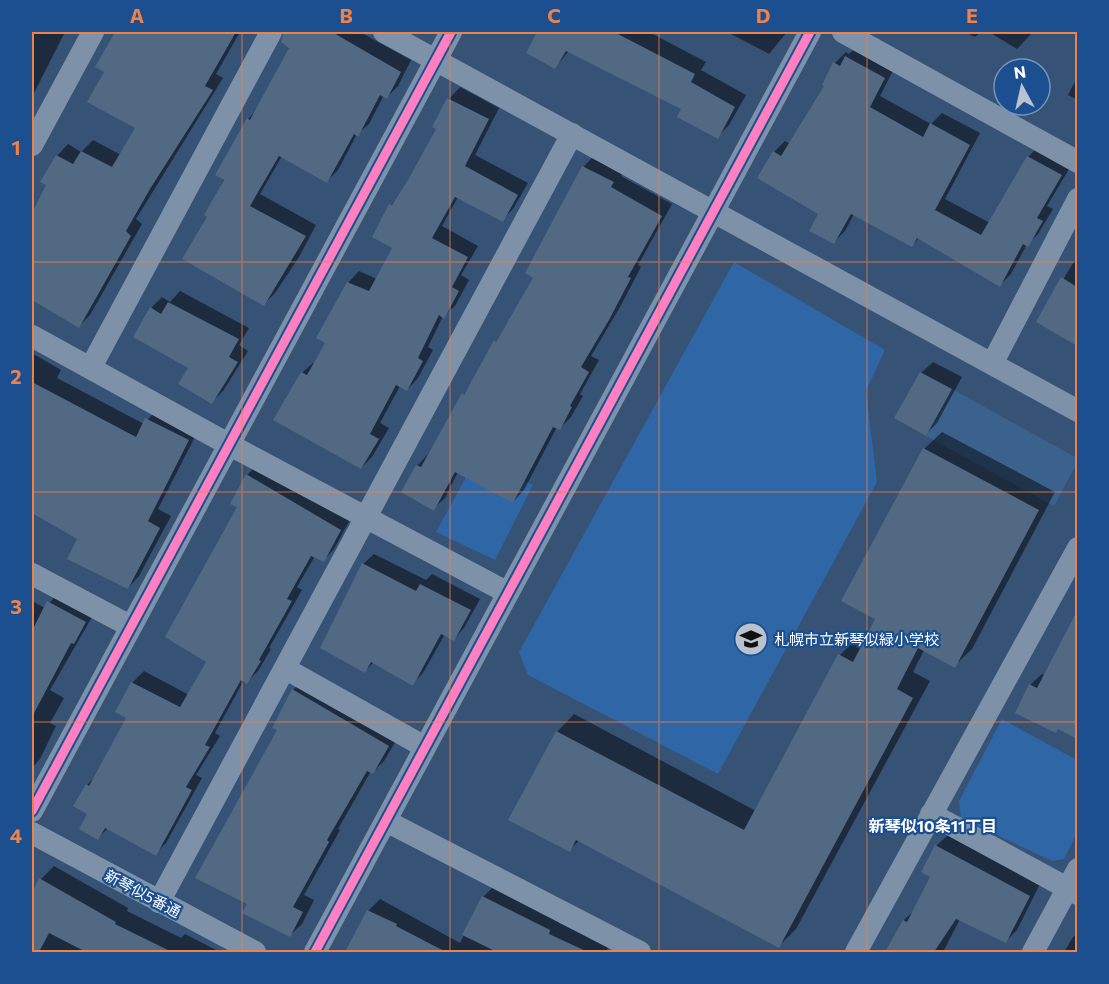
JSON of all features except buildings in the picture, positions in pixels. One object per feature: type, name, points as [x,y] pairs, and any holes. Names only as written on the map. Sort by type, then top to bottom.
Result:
[{"type":"street","points":[[32,146],[93,32]]},
{"type":"street","points":[[91,367],[271,32]]},
{"type":"street","points":[[384,32],[1077,411]]},
{"type":"street","points":[[32,811],[451,32]]},
{"type":"street","points":[[315,952],[810,32]]},
{"type":"street","points":[[843,32],[1077,162]]},
{"type":"street","points":[[159,902],[368,518],[572,134]]},
{"type":"street","points":[[992,364],[1077,199]]},
{"type":"street","points":[[32,336],[228,444],[508,593]]},
{"type":"street","points":[[856,952],[1077,548]]},
{"type":"street","points":[[32,574],[130,626]]},
{"type":"street","points":[[286,669],[425,747]]},
{"type":"street","points":[[931,814],[1074,884],[1033,952]]},
{"type":"street","points":[[386,821],[640,952]]},
{"type":"street","name":"新琴似5番通","points":[[32,833],[255,952]]},
{"type":"shaded area","points":[[734,262],[885,350],[866,391],[877,482],[718,774],[528,675],[519,652]]},
{"type":"shaded area","points":[[952,389],[1077,458],[1077,463],[1054,506],[926,436]]},
{"type":"shaded area","points":[[476,459],[533,485],[495,560],[436,532]]},
{"type":"shaded area","points":[[1002,719],[1077,760],[1077,833],[1064,859],[1052,861],[961,818],[959,801]]},
{"type":"cycle path","points":[[32,811],[451,32]]},
{"type":"cycle path","points":[[315,952],[810,32]]},
{"type":"place","name":"札幌市立新琴似緑小学校","points":[[751,639]]},
{"type":"district","name":"新琴似10条11丁目","points":[[933,825]]}]
